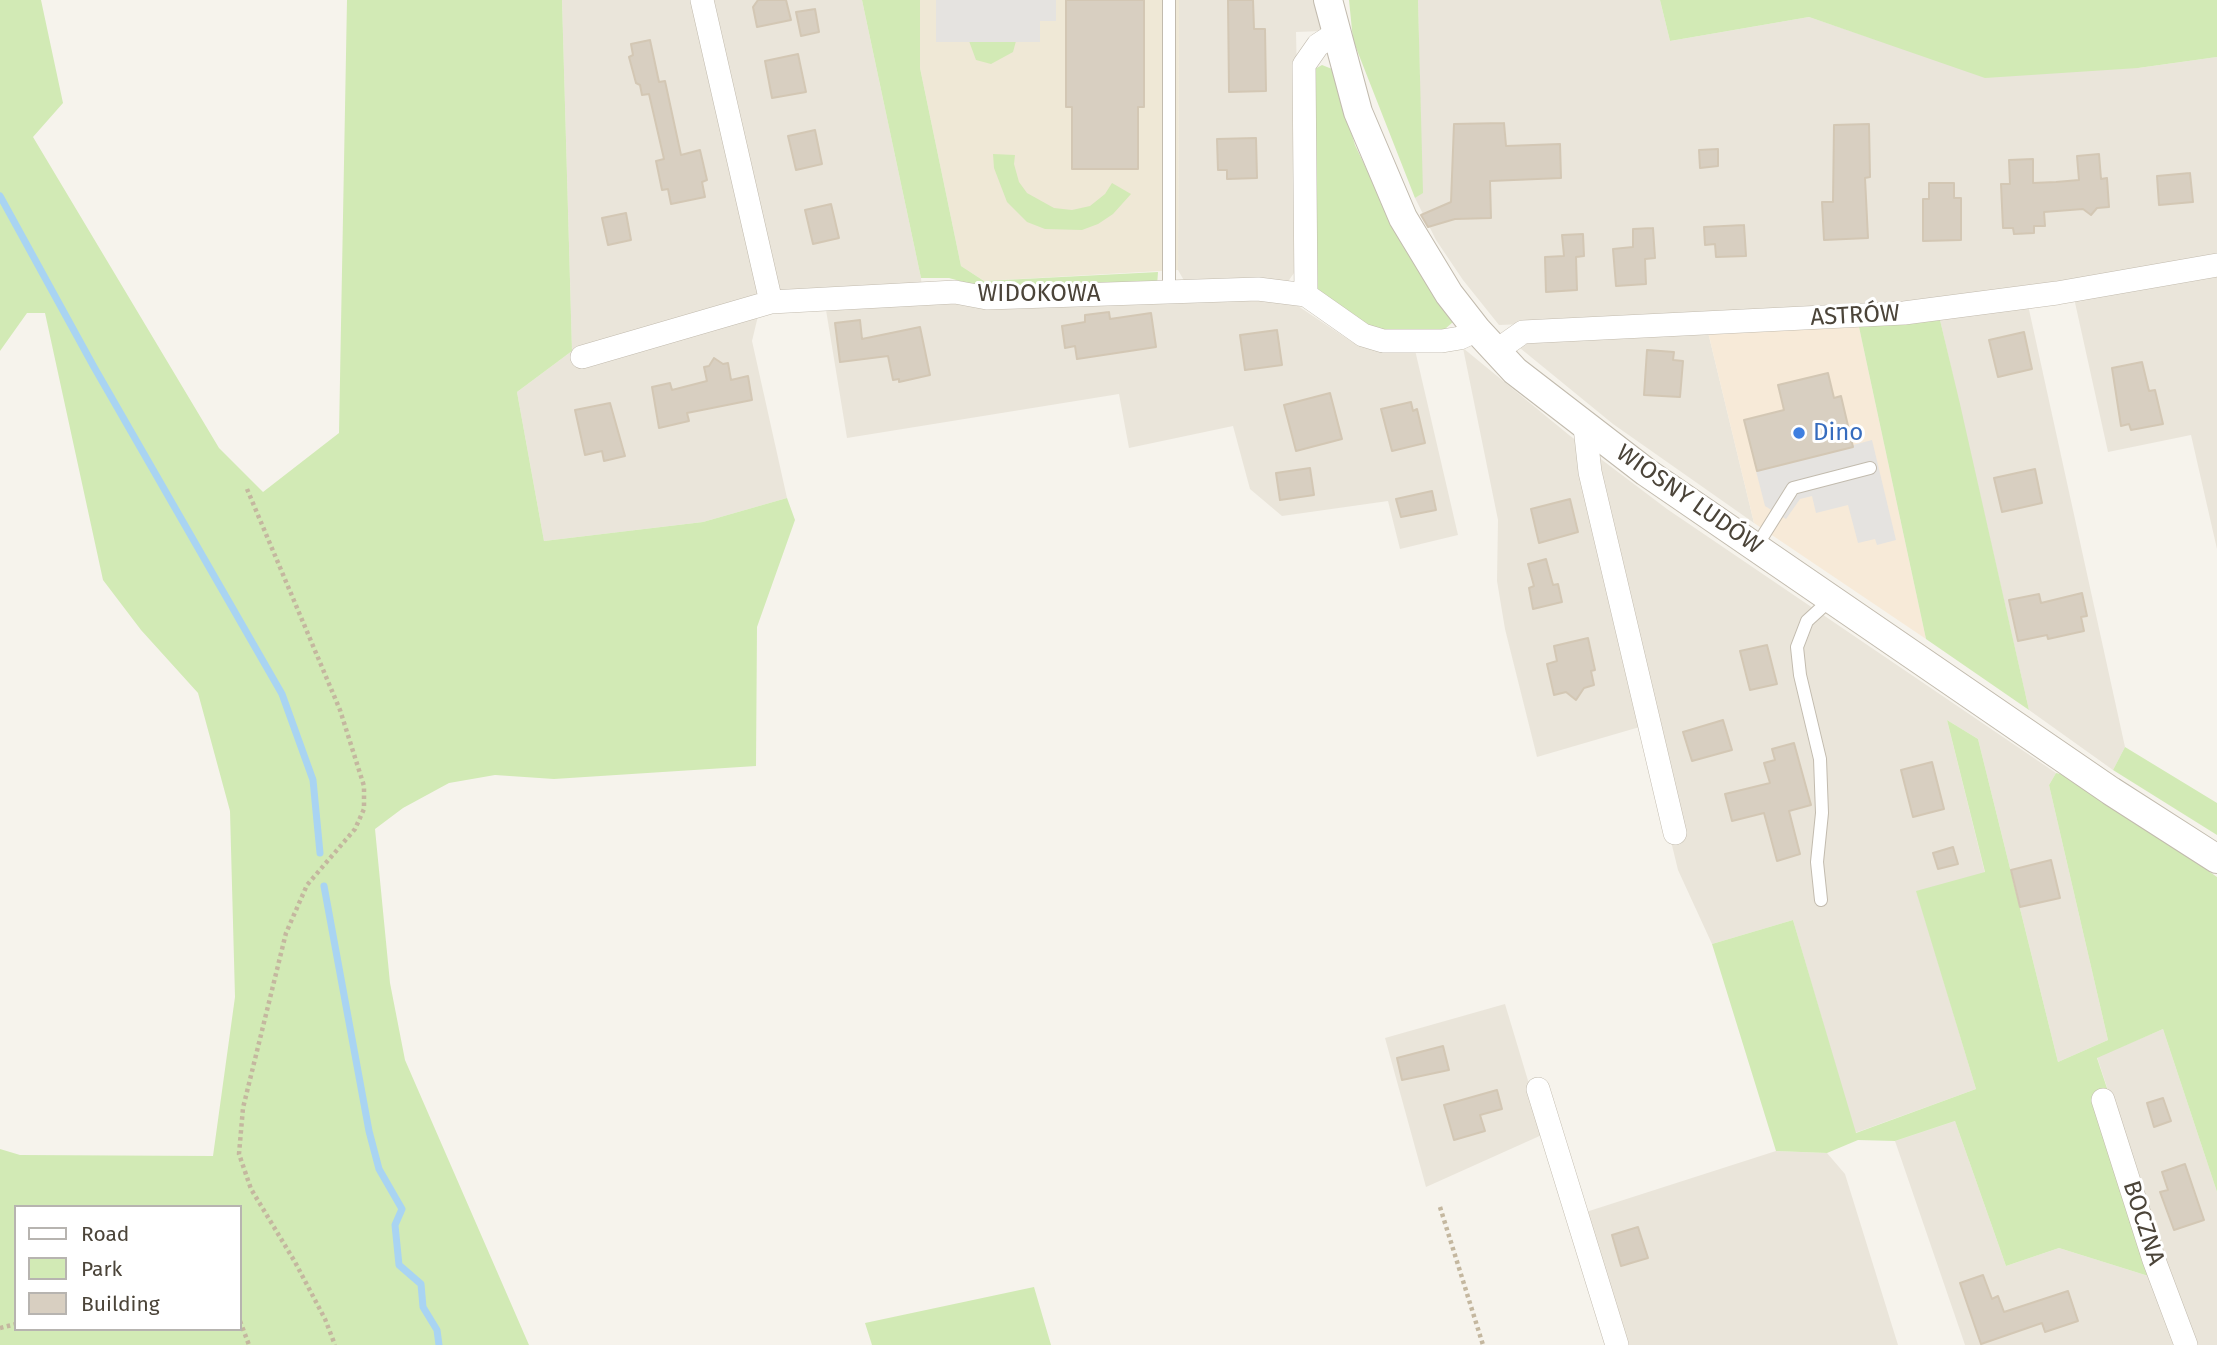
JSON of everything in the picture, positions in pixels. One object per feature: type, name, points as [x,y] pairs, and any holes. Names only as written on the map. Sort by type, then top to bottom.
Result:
[{"type":"street","points":[[702,0],[771,302]]},
{"type":"street","name":"WIOSNY LUDÓW","points":[[1328,0],[1335,34],[1370,144],[1403,218],[1424,257],[1477,330],[1496,351],[1538,391],[1585,427],[2111,791],[2217,859]]},
{"type":"street","points":[[1306,295],[1304,65],[1318,45],[1335,34]]},
{"type":"street","name":"ASTRÓW","points":[[1496,351],[1523,332],[1904,313],[2057,293],[2217,265]]},
{"type":"street","name":"WIDOKOWA","points":[[582,357],[771,302],[955,292],[987,298],[1258,289],[1306,295],[1363,335],[1383,341],[1442,341],[1460,338],[1477,330]]},
{"type":"street","points":[[1585,427],[1590,472],[1675,833]]},
{"type":"street","points":[[1538,1089],[1617,1345]]},
{"type":"street","name":"BOCZNA","points":[[2103,1100],[2154,1260],[2186,1345]]},
{"type":"lane","points":[[1169,0],[1169,293]]},
{"type":"lane","points":[[1756,547],[1793,488],[1870,468]]},
{"type":"lane","points":[[1821,900],[1817,862],[1822,813],[1820,759],[1800,676],[1797,647],[1807,621],[1831,599]]},
{"type":"path","points":[[247,489],[340,710],[364,786],[364,809],[355,829],[307,885],[286,933],[240,1132],[239,1154],[243,1173],[326,1319],[335,1345]]},
{"type":"path","points":[[1440,1207],[1483,1345]]},
{"type":"path","points":[[242,1326],[249,1345]]},
{"type":"shaded area","points":[[562,0],[862,0],[921,278],[923,303],[1278,299],[1298,306],[1352,342],[1376,350],[1415,350],[1458,535],[1400,549],[1388,501],[1282,516],[1250,489],[1233,426],[1129,448],[1119,394],[847,438],[826,310],[813,307],[758,316],[752,341],[787,498],[703,522],[544,541],[517,392],[572,351]]},
{"type":"shaded area","points":[[920,0],[1179,0],[1178,270],[984,281],[961,266],[920,68]]},
{"type":"shaded area","points":[[936,0],[1056,0],[1056,21],[1040,21],[1040,42],[936,42]]},
{"type":"shaded area","points":[[1179,0],[1317,0],[1322,31],[1296,32],[1301,263],[1287,283],[1186,284],[1178,270]]},
{"type":"shaded area","points":[[1418,0],[1660,0],[1670,41],[1809,17],[1886,43],[2138,68],[2217,57],[2217,259],[2123,276],[1830,312],[1499,325],[1463,280],[1436,240],[1415,198],[1422,193]]},
{"type":"shaded area","points":[[2217,272],[2217,549],[2191,435],[2108,452],[2074,298]]},
{"type":"shaded area","points":[[2028,305],[2125,747],[2113,770],[2029,710],[1940,320]]},
{"type":"shaded area","points":[[1859,327],[1926,639],[1754,523],[1708,332]]},
{"type":"shaded area","points":[[1708,332],[1754,523],[1613,424],[1520,348],[1524,342]]},
{"type":"shaded area","points":[[1463,348],[1569,435],[1667,509],[2056,773],[2049,785],[2108,1040],[2058,1062],[1978,739],[1947,720],[1985,873],[1917,892],[1976,1089],[1855,1133],[1793,920],[1712,944],[1678,870],[1643,726],[1537,757],[1505,629],[1497,581],[1498,520]]},
{"type":"shaded area","points":[[1872,440],[1896,540],[1877,545],[1875,539],[1858,543],[1848,505],[1816,513],[1812,496],[1800,499],[1786,519],[1765,506],[1756,471]]},
{"type":"shaded area","points":[[1505,1004],[1544,1134],[1426,1187],[1385,1038]]},
{"type":"shaded area","points":[[2163,1029],[2217,1192],[2217,1345],[2192,1345],[2097,1057]]},
{"type":"shaded area","points":[[1955,1121],[2006,1266],[2059,1248],[2158,1279],[2181,1345],[1965,1345],[1895,1141]]},
{"type":"shaded area","points":[[1776,1151],[1827,1153],[1845,1174],[1898,1345],[1625,1345],[1586,1212]]},
{"type":"green space","points":[[0,0],[41,0],[63,103],[33,137],[219,448],[263,492],[339,433],[347,0],[562,0],[572,351],[517,392],[544,541],[703,522],[787,498],[795,520],[757,627],[756,766],[554,779],[495,775],[449,783],[403,808],[375,829],[390,983],[405,1060],[529,1345],[0,1345],[0,1149],[20,1155],[213,1156],[235,997],[230,811],[198,693],[141,630],[103,580],[45,313],[27,313],[0,351]]},
{"type":"green space","points":[[862,0],[920,0],[920,68],[961,266],[984,281],[1158,272],[1157,286],[992,290],[949,278],[921,278]]},
{"type":"green space","points":[[1349,0],[1418,0],[1423,193],[1415,198],[1353,40]]},
{"type":"green space","points":[[1660,0],[2217,0],[2217,57],[2138,68],[1985,78],[1809,17],[1670,41]]},
{"type":"green space","points":[[969,41],[1016,41],[1013,52],[991,64],[976,60]]},
{"type":"green space","points":[[1322,65],[1332,69],[1355,145],[1403,246],[1453,322],[1437,336],[1364,330],[1314,292],[1313,70]]},
{"type":"green space","points":[[993,154],[1015,155],[1014,164],[1019,182],[1027,193],[1054,208],[1072,210],[1090,206],[1105,194],[1112,183],[1131,194],[1113,214],[1098,224],[1082,230],[1045,229],[1027,222],[1007,202],[994,168]]},
{"type":"green space","points":[[1940,320],[2029,710],[1926,639],[1859,327]]},
{"type":"green space","points":[[1947,720],[1978,739],[2058,1062],[2108,1040],[2049,785],[2056,773],[2077,778],[2217,877],[2217,1192],[2163,1029],[2097,1058],[2169,1276],[2158,1279],[2059,1248],[2006,1266],[1955,1121],[1895,1141],[1858,1140],[1827,1153],[1776,1151],[1712,944],[1793,920],[1856,1133],[1976,1089],[1916,891],[1985,872]]},
{"type":"green space","points":[[2125,747],[2217,803],[2217,835],[2113,770]]},
{"type":"green space","points":[[1034,1287],[1051,1345],[872,1345],[865,1323]]},
{"type":"building","points":[[758,0],[786,0],[791,20],[757,27],[753,7]]},
{"type":"building","points":[[1066,0],[1144,0],[1144,107],[1138,107],[1138,169],[1072,169],[1072,107],[1066,107]]},
{"type":"building","points":[[1228,0],[1253,0],[1254,29],[1265,29],[1266,91],[1229,92]]},
{"type":"building","points":[[815,9],[819,32],[801,36],[796,12]]},
{"type":"building","points":[[650,40],[659,82],[665,81],[681,155],[700,150],[707,180],[702,182],[705,197],[671,204],[668,189],[662,190],[656,161],[664,159],[649,94],[642,95],[629,57],[633,55],[631,44]]},
{"type":"building","points":[[798,54],[806,92],[772,98],[765,61]]},
{"type":"building","points":[[1504,123],[1506,146],[1560,144],[1561,178],[1490,181],[1491,218],[1455,219],[1428,227],[1421,215],[1451,202],[1454,124]]},
{"type":"building","points":[[1869,124],[1870,177],[1865,178],[1868,238],[1824,240],[1822,202],[1833,202],[1834,125]]},
{"type":"building","points":[[815,130],[822,164],[796,170],[788,136]]},
{"type":"building","points":[[1256,138],[1257,178],[1227,179],[1227,170],[1218,170],[1217,139]]},
{"type":"building","points":[[1718,149],[1718,166],[1700,168],[1699,150]]},
{"type":"building","points":[[2099,154],[2101,179],[2107,178],[2109,207],[2097,208],[2091,215],[2083,209],[2044,212],[2045,226],[2034,226],[2034,233],[2014,234],[2013,228],[2003,228],[2001,184],[2010,184],[2009,160],[2033,159],[2033,183],[2056,182],[2079,180],[2077,156]]},
{"type":"building","points":[[2190,173],[2193,202],[2159,205],[2157,176]]},
{"type":"building","points":[[1929,183],[1954,183],[1954,198],[1961,198],[1961,240],[1923,241],[1923,199],[1929,199]]},
{"type":"building","points":[[831,204],[839,238],[813,244],[805,210]]},
{"type":"building","points":[[626,213],[631,240],[608,245],[602,218]]},
{"type":"building","points":[[1744,225],[1746,256],[1716,257],[1715,244],[1705,245],[1704,227]]},
{"type":"building","points":[[1653,228],[1655,258],[1645,259],[1646,284],[1616,286],[1613,249],[1633,247],[1633,229]]},
{"type":"building","points":[[1583,234],[1584,256],[1576,257],[1577,290],[1546,292],[1545,257],[1564,256],[1562,235]]},
{"type":"building","points":[[1109,312],[1110,319],[1151,313],[1156,347],[1077,359],[1075,346],[1065,348],[1062,326],[1085,322],[1085,315]]},
{"type":"building","points":[[860,320],[862,339],[920,327],[930,375],[899,382],[899,379],[893,380],[888,356],[840,362],[835,323]]},
{"type":"building","points":[[1277,330],[1282,365],[1245,370],[1240,335]]},
{"type":"building","points":[[2024,332],[2032,369],[1998,377],[1989,340]]},
{"type":"building","points":[[1647,350],[1674,352],[1673,360],[1683,361],[1680,397],[1644,395]]},
{"type":"building","points":[[714,358],[723,364],[728,363],[731,380],[748,376],[752,400],[687,413],[689,421],[659,428],[652,387],[670,383],[672,390],[707,381],[704,367],[709,366]]},
{"type":"building","points":[[2142,362],[2149,391],[2155,390],[2163,424],[2131,430],[2129,424],[2121,426],[2112,368]]},
{"type":"building","name":"Dino","points":[[1828,373],[1834,398],[1841,396],[1853,447],[1757,471],[1744,420],[1784,410],[1778,385]]},
{"type":"building","points":[[1330,393],[1342,439],[1296,451],[1284,405]]},
{"type":"building","points":[[1411,402],[1413,411],[1417,409],[1425,443],[1392,451],[1381,409]]},
{"type":"building","points":[[610,403],[625,456],[604,461],[602,451],[585,455],[575,410]]},
{"type":"building","points":[[1310,468],[1314,495],[1280,500],[1276,473]]},
{"type":"building","points":[[2035,469],[2042,503],[2002,512],[1994,478]]},
{"type":"building","points":[[1432,491],[1436,510],[1401,517],[1396,499]]},
{"type":"building","points":[[1570,499],[1578,532],[1539,543],[1531,509]]},
{"type":"building","points":[[1546,559],[1553,585],[1558,584],[1562,602],[1533,609],[1529,588],[1534,586],[1528,564]]},
{"type":"building","points":[[2082,593],[2087,616],[2081,617],[2084,631],[2048,639],[2047,635],[2018,641],[2009,600],[2039,594],[2041,603]]},
{"type":"building","points":[[1588,638],[1595,670],[1591,671],[1594,685],[1584,688],[1576,700],[1566,692],[1554,695],[1547,664],[1557,661],[1554,646]]},
{"type":"building","points":[[1767,645],[1777,684],[1750,690],[1740,651]]},
{"type":"building","points":[[1723,720],[1732,750],[1692,761],[1683,732]]},
{"type":"building","points":[[1794,743],[1811,805],[1789,811],[1800,854],[1777,861],[1764,813],[1732,821],[1725,794],[1770,783],[1764,763],[1775,760],[1772,749]]},
{"type":"building","points":[[1932,762],[1944,809],[1913,817],[1901,770]]},
{"type":"building","points":[[1953,847],[1958,864],[1938,869],[1933,853]]},
{"type":"building","points":[[2051,860],[2060,898],[2020,907],[2011,870]]},
{"type":"building","points":[[1443,1046],[1449,1070],[1402,1080],[1397,1058]]},
{"type":"building","points":[[1497,1090],[1502,1109],[1480,1115],[1485,1131],[1454,1140],[1444,1105]]},
{"type":"building","points":[[2163,1098],[2171,1121],[2154,1127],[2147,1103]]},
{"type":"building","points":[[2185,1164],[2204,1220],[2174,1230],[2160,1192],[2168,1190],[2162,1172]]},
{"type":"building","points":[[1638,1227],[1648,1258],[1621,1266],[1612,1235]]},
{"type":"building","points":[[1983,1275],[1992,1299],[1998,1296],[2004,1312],[2068,1291],[2078,1321],[2045,1332],[2042,1323],[1981,1344],[1960,1283]]},
{"type":"waterway","points":[[0,196],[94,367],[282,694],[313,780],[320,853]]},
{"type":"waterway","points":[[324,886],[369,1131],[379,1169],[402,1209],[395,1225],[399,1265],[421,1284],[423,1307],[437,1330],[439,1345]]},
{"type":"place","name":"Dino","points":[[1799,433]]}]
